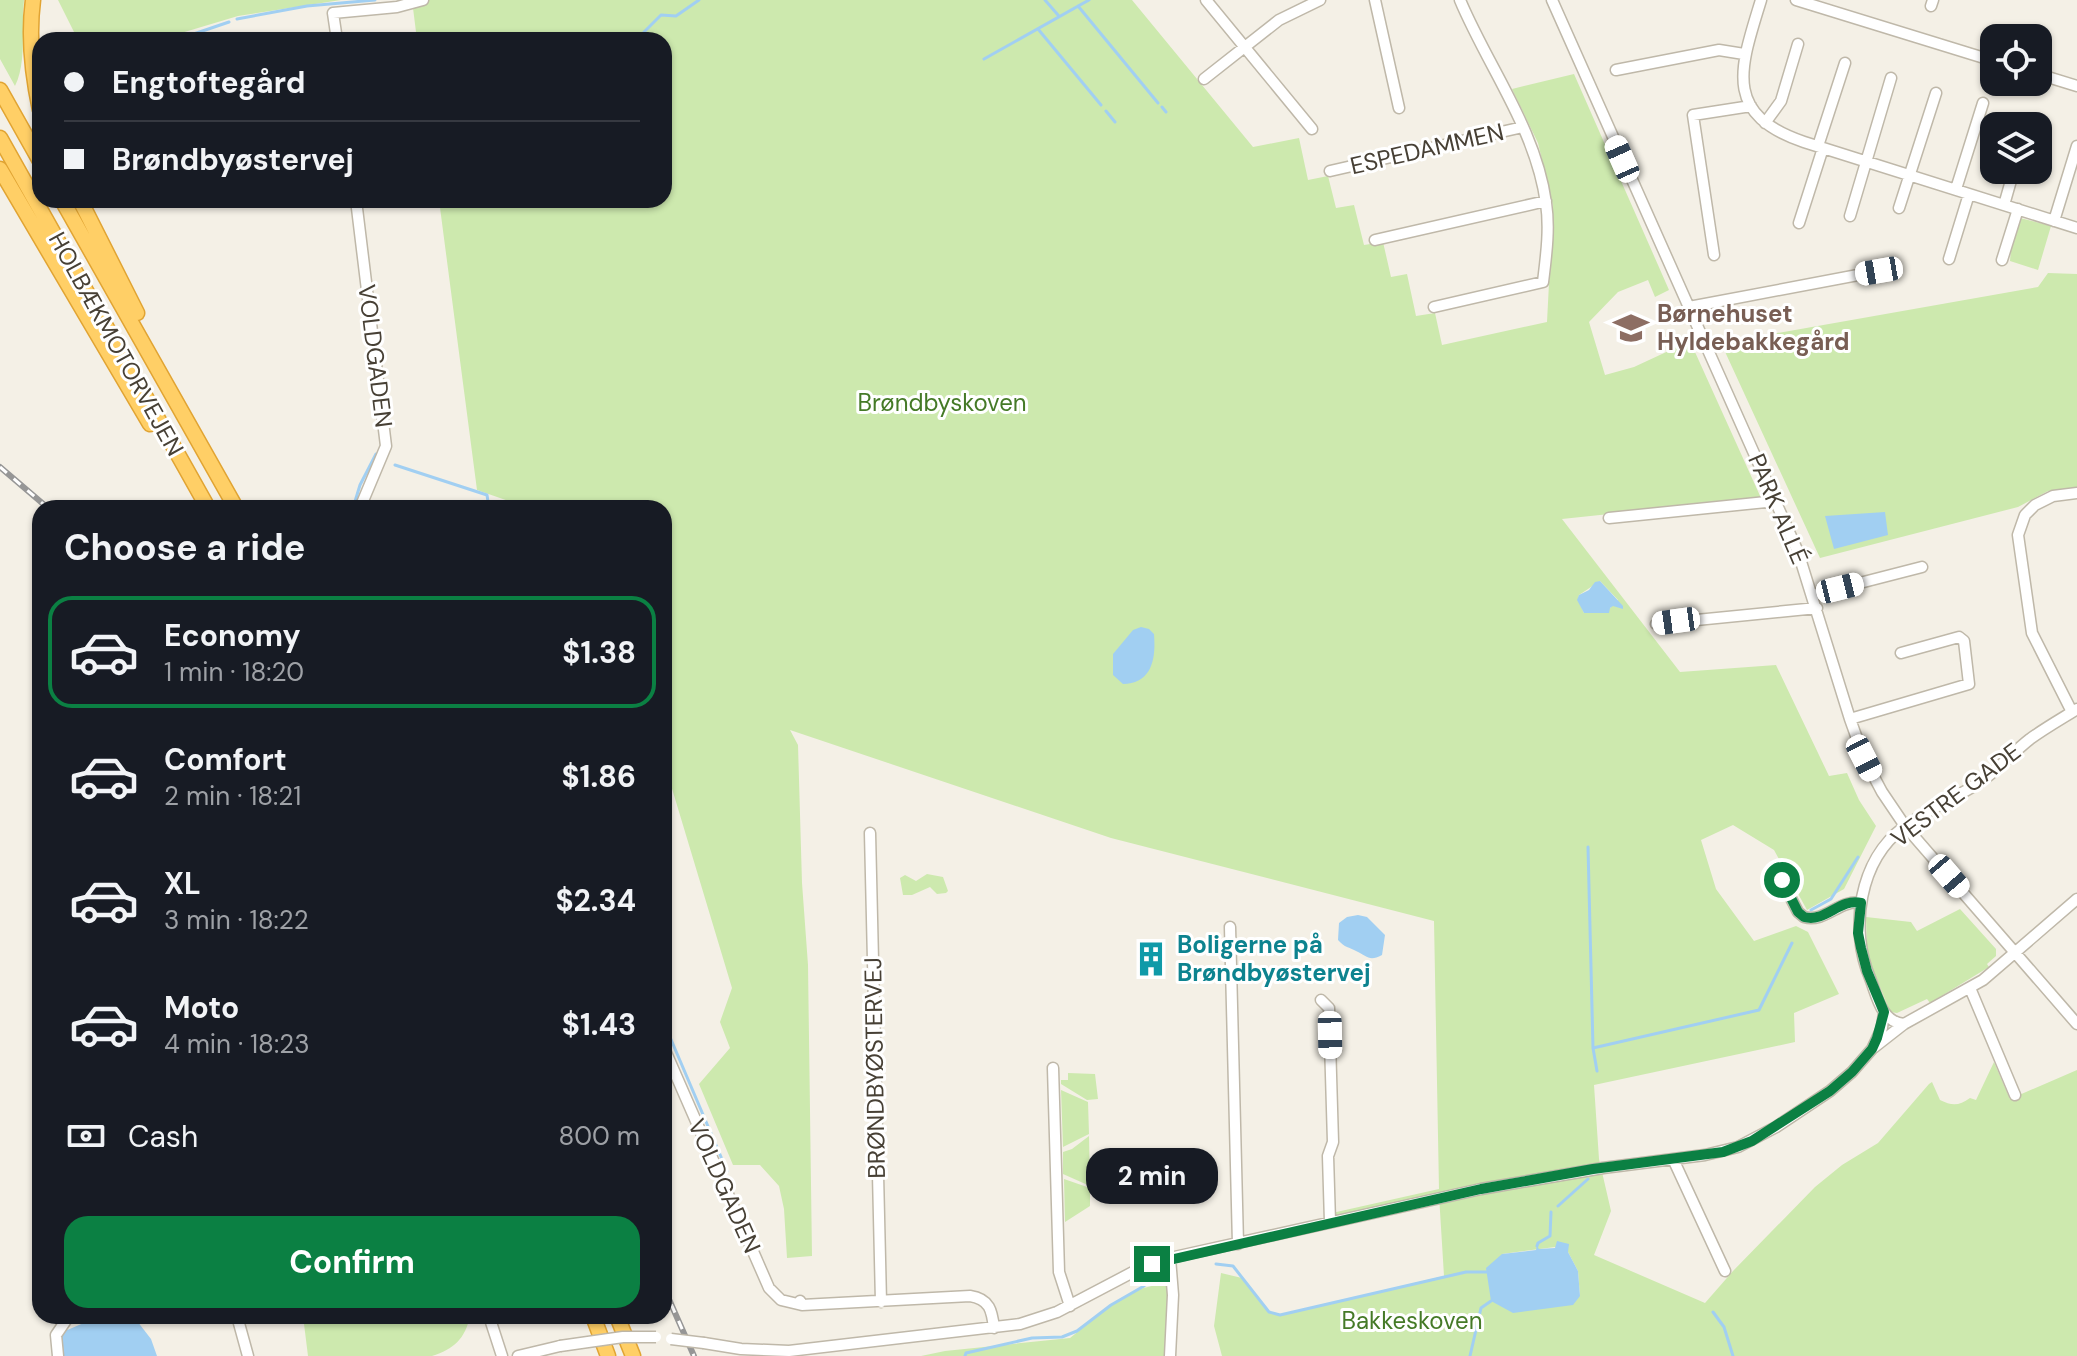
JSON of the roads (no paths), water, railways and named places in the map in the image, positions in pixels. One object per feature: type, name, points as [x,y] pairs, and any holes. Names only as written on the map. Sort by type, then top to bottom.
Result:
[{"type":"highway","points":[[32,64],[30,26],[33,0]]},
{"type":"highway","points":[[0,90],[32,147]]},
{"type":"highway","name":"HOLBÆKMOTORVEJEN","points":[[0,138],[32,195]]},
{"type":"highway","points":[[0,169],[151,426],[193,481]]},
{"type":"highway","name":"HOLBÆKMOTORVEJEN","points":[[39,208],[204,500]]},
{"type":"highway","name":"HOLBÆKMOTORVEJEN","points":[[67,208],[232,500]]},
{"type":"highway","points":[[84,208],[157,352],[182,411]]},
{"type":"highway","points":[[596,1324],[608,1356]]},
{"type":"highway","points":[[620,1324],[633,1356]]},
{"type":"street","points":[[336,32],[333,13],[397,7],[423,0]]},
{"type":"street","points":[[1206,0],[1312,129]]},
{"type":"street","points":[[1204,79],[1277,21],[1320,0]]},
{"type":"street","points":[[1375,0],[1399,108]]},
{"type":"street","name":"ESPEDAMMEN","points":[[1434,307],[1543,282],[1547,243],[1546,201],[1538,166],[1523,127],[1460,0]]},
{"type":"street","name":"PARK ALLÉ","points":[[1552,0],[1776,501],[1813,595],[1864,758],[1905,826],[2077,1024]]},
{"type":"street","points":[[1761,0],[1744,54],[1742,75],[1751,106],[1765,123],[1788,136],[1820,147],[2077,228]]},
{"type":"street","points":[[1796,0],[1980,57]]},
{"type":"street","points":[[1765,123],[1781,101],[1798,44]]},
{"type":"street","points":[[1616,70],[1719,50],[1744,54]]},
{"type":"street","points":[[1799,223],[1845,63]]},
{"type":"street","points":[[1850,216],[1891,78]]},
{"type":"street","points":[[2052,78],[2077,86]]},
{"type":"street","points":[[1899,208],[1936,93]]},
{"type":"street","points":[[1956,189],[1983,103]]},
{"type":"street","points":[[1714,255],[1693,115],[1751,106]]},
{"type":"street","name":"ESPEDAMMEN","points":[[1330,171],[1523,127]]},
{"type":"street","points":[[2054,221],[2077,146]]},
{"type":"street","points":[[2004,205],[2010,184]]},
{"type":"street","points":[[1949,259],[1969,194]]},
{"type":"street","points":[[1375,240],[1546,201]]},
{"type":"street","name":"VOLDGADEN","points":[[357,208],[386,446],[363,500]]},
{"type":"street","points":[[2002,260],[2018,209]]},
{"type":"street","points":[[1689,307],[1879,271]]},
{"type":"street","points":[[2075,710],[2032,633],[2018,535],[2025,515],[2035,505],[2053,496],[2077,493]]},
{"type":"street","points":[[1609,518],[1776,501]]},
{"type":"street","points":[[1813,595],[1922,567]]},
{"type":"street","points":[[1656,624],[1817,608]]},
{"type":"street","points":[[1850,719],[1969,684],[1964,641],[1959,637],[1901,653]]},
{"type":"street","name":"VESTRE GADE","points":[[1884,1012],[1867,971],[1858,933],[1861,903],[1869,874],[1881,853],[1905,826],[1980,782],[2029,740],[2075,710]]},
{"type":"street","name":"BRØNDBYØSTERVEJ","points":[[870,833],[881,1302]]},
{"type":"street","points":[[1777,871],[1798,912],[1804,917],[1820,918],[1846,903],[1861,903]]},
{"type":"street","points":[[518,1356],[623,1337],[656,1337],[754,1350],[789,1351],[1020,1324],[1070,1306],[1133,1272],[1170,1258],[1543,1177],[1723,1152],[1752,1141],[1830,1091],[1872,1049],[1904,1024],[1970,988],[2077,899]]},
{"type":"street","points":[[1230,927],[1238,1244]]},
{"type":"street","points":[[1970,988],[2015,1095]]},
{"type":"street","points":[[1321,1000],[1329,1008],[1333,1142],[1328,1156],[1330,1222]]},
{"type":"street","points":[[1884,1012],[1896,1023],[1904,1024]]},
{"type":"street","points":[[1872,1049],[1882,1028],[1884,1012]]},
{"type":"street","name":"VOLDGADEN","points":[[672,1066],[769,1288],[781,1300],[881,1302]]},
{"type":"street","points":[[1053,1068],[1059,1272],[1070,1306]]},
{"type":"street","points":[[1673,1159],[1725,1271]]},
{"type":"street","points":[[1170,1258],[1173,1295],[1170,1356]]},
{"type":"street","points":[[881,1302],[978,1298],[990,1307],[994,1328]]},
{"type":"street","points":[[58,1356],[56,1335],[64,1324]]},
{"type":"street","points":[[239,1324],[248,1356]]},
{"type":"street","points":[[492,1324],[502,1356]]},
{"type":"water","points":[[1885,512],[1888,535],[1834,549],[1825,516]]},
{"type":"water","points":[[1600,581],[1623,609],[1613,606],[1609,613],[1584,613],[1577,600],[1579,595]]},
{"type":"water","points":[[1141,627],[1154,634],[1153,661],[1140,679],[1123,684],[1113,675],[1113,654],[1133,630]]},
{"type":"water","points":[[1347,917],[1367,917],[1385,935],[1382,955],[1368,958],[1338,940],[1339,923]]},
{"type":"water","points":[[1557,1241],[1569,1244],[1568,1252],[1578,1271],[1580,1296],[1573,1305],[1513,1313],[1491,1301],[1486,1268],[1502,1254],[1536,1250],[1537,1246],[1539,1249],[1555,1248]]},
{"type":"water","points":[[81,1324],[139,1324],[151,1339],[157,1356],[62,1356],[60,1337],[65,1331]]},
{"type":"waterway","points":[[237,19],[307,6],[375,0]]},
{"type":"waterway","points":[[644,32],[661,15],[676,16],[699,0]]},
{"type":"waterway","points":[[1045,0],[1058,15]]},
{"type":"waterway","points":[[984,59],[1089,0]]},
{"type":"waterway","points":[[1078,6],[1158,103]]},
{"type":"waterway","points":[[200,32],[229,22]]},
{"type":"waterway","points":[[1038,29],[1101,105]]},
{"type":"waterway","points":[[1162,107],[1166,112]]},
{"type":"waterway","points":[[1106,111],[1115,122]]},
{"type":"waterway","points":[[355,500],[376,454]]},
{"type":"waterway","points":[[395,465],[487,495],[488,500]]},
{"type":"waterway","points":[[1588,847],[1593,1048],[1597,1071]]},
{"type":"waterway","points":[[1811,910],[1831,899],[1858,857]]},
{"type":"waterway","points":[[1593,1048],[1759,1010],[1792,943]]},
{"type":"waterway","points":[[672,1042],[727,1171]]},
{"type":"waterway","points":[[1558,1206],[1588,1179]]},
{"type":"waterway","points":[[1537,1246],[1550,1236],[1551,1212]]},
{"type":"waterway","points":[[1216,1264],[1233,1266],[1269,1312],[1280,1315],[1466,1272],[1487,1272]]},
{"type":"waterway","points":[[965,1356],[966,1353],[1032,1338],[1062,1337],[1077,1331],[1111,1305],[1144,1286]]},
{"type":"waterway","points":[[1470,1356],[1481,1308],[1491,1301]]},
{"type":"waterway","points":[[1713,1312],[1724,1327],[1733,1356]]},
{"type":"railway","points":[[0,467],[39,500]]},
{"type":"railway","points":[[672,1306],[694,1356]]},
{"type":"place","name":"Børnehuset Hyldebakkegård","points":[[1631,328]]},
{"type":"place","name":"Boligerne på Brøndbyøstervej","points":[[1151,959]]},
{"type":"park label","name":"Brøndbyskoven","points":[[942,403]]},
{"type":"park label","name":"Bakkeskoven","points":[[1412,1321]]}]
